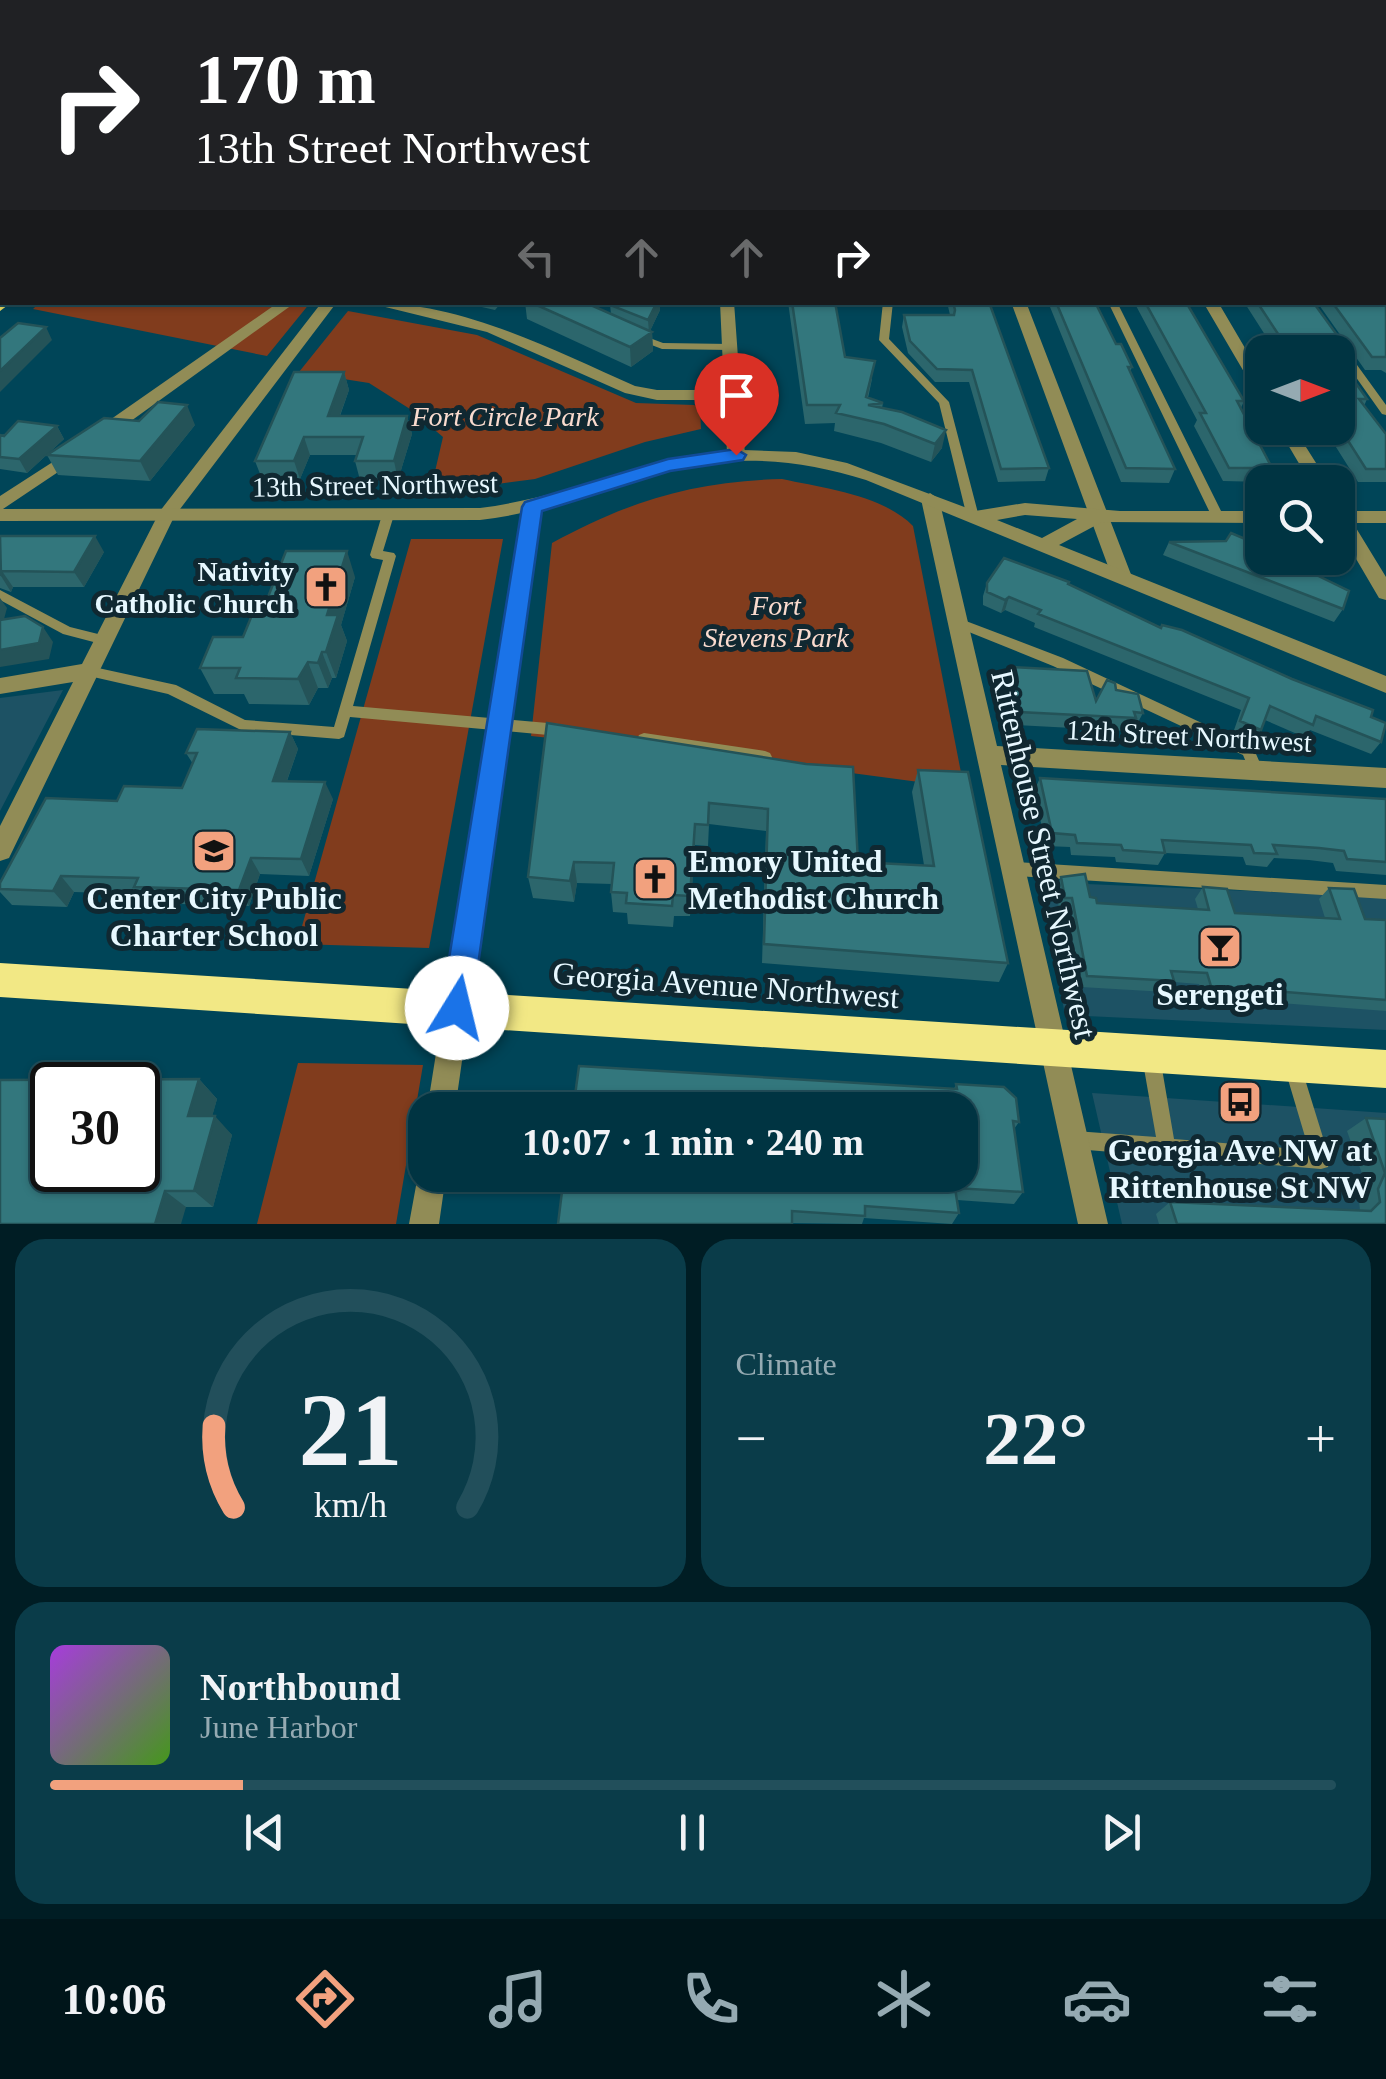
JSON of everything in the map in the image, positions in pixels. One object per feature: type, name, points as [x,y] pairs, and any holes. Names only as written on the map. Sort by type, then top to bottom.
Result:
[{"type":"highway","name":"Georgia Avenue Northwest","points":[[0,980],[1386,1069]]},
{"type":"street","points":[[0,505],[286,305]]},
{"type":"street","points":[[0,850],[166,515],[328,305]]},
{"type":"street","points":[[385,305],[492,329],[631,390],[657,395],[732,395]]},
{"type":"street","points":[[727,305],[736,455]]},
{"type":"street","points":[[1019,305],[1122,578]]},
{"type":"street","points":[[1212,305],[1245,361]]},
{"type":"street","name":"13th Street Northwest","points":[[0,515],[480,514],[532,507],[668,465],[736,455],[780,456],[836,465],[930,499],[1386,685]]},
{"type":"street","name":"Rittenhouse Street Northwest","points":[[930,499],[1093,1224]]},
{"type":"street","points":[[444,1092],[532,507]]},
{"type":"street","points":[[974,517],[1025,509],[1100,515],[1245,517]]},
{"type":"street","points":[[1043,546],[1100,515]]},
{"type":"street","points":[[1355,515],[1386,516]]},
{"type":"street","points":[[1355,543],[1386,593]]},
{"type":"street","points":[[0,686],[89,670]]},
{"type":"street","name":"12th Street Northwest","points":[[988,755],[1386,778]]},
{"type":"street","points":[[424,1224],[429,1192]]},
{"type":"lane","points":[[888,305],[884,340],[944,402],[974,517]]},
{"type":"lane","points":[[1113,305],[1218,517]]},
{"type":"lane","points":[[630,334],[662,346],[730,348]]},
{"type":"lane","points":[[1330,334],[1386,412]]},
{"type":"lane","points":[[89,670],[171,689],[243,725],[339,734],[390,556],[376,555],[388,515]]},
{"type":"lane","points":[[0,594],[68,631],[105,640]]},
{"type":"lane","points":[[958,623],[1058,662],[1248,751],[1256,770]]},
{"type":"lane","points":[[345,711],[567,731]]},
{"type":"lane","points":[[622,736],[765,757]]},
{"type":"lane","points":[[1014,870],[1386,892]]},
{"type":"lane","points":[[1150,1052],[1168,1148]]},
{"type":"lane","points":[[1073,1140],[1321,1160],[1292,1062]]},
{"type":"shaded area","points":[[63,690],[0,811],[0,698]]},
{"type":"shaded area","points":[[1040,882],[1386,897],[1386,1030],[1065,1015]]},
{"type":"shaded area","points":[[1092,1093],[1386,1113],[1386,1224],[1122,1224]]},
{"type":"green space","points":[[37,305],[308,305],[267,356],[33,309]]},
{"type":"green space","name":"Fort Circle Park","points":[[348,311],[477,335],[636,403],[694,405],[700,408],[701,429],[645,442],[535,479],[430,493],[443,437],[410,409],[369,383],[299,372]]},
{"type":"green space","name":"Fort Stevens Park","points":[[782,479],[869,500],[913,526],[964,788],[531,736],[552,543],[608,516],[663,496],[720,484]]},
{"type":"green space","points":[[411,539],[503,539],[429,948],[297,944]]},
{"type":"green space","points":[[298,1063],[423,1065],[418,1092],[408,1092],[408,1153],[396,1224],[257,1224]]},
{"type":"building","points":[[537,305],[591,305],[652,332],[630,347]]},
{"type":"building","points":[[610,305],[656,305],[648,320]]},
{"type":"building","points":[[792,305],[836,305],[845,357],[875,361],[866,397],[883,403],[868,405],[902,412],[946,430],[935,444],[884,424],[836,413],[840,405],[807,405]]},
{"type":"building","points":[[954,305],[990,305],[1049,468],[1001,469],[972,370],[937,369],[910,341],[904,315],[954,315]]},
{"type":"building","points":[[1057,305],[1096,305],[1116,344],[1121,344],[1175,469],[1126,468]]},
{"type":"building","points":[[1147,305],[1188,305],[1244,401],[1237,401],[1245,416],[1245,445],[1260,445],[1270,465],[1229,468],[1200,413],[1206,413]]},
{"type":"building","points":[[1259,305],[1315,305],[1337,335],[1279,335]]},
{"type":"building","points":[[1334,305],[1386,307],[1386,357],[1372,357]]},
{"type":"building","points":[[18,323],[46,327],[0,371],[0,338]]},
{"type":"building","points":[[294,372],[344,372],[328,416],[407,416],[394,461],[355,461],[363,437],[304,437],[294,461],[255,461]]},
{"type":"building","points":[[1355,382],[1367,399],[1359,399],[1386,434],[1386,469],[1366,469],[1351,445],[1355,445]]},
{"type":"building","points":[[158,402],[187,405],[140,461],[47,455],[104,418],[139,421]]},
{"type":"building","points":[[18,421],[57,426],[19,459],[0,457],[0,435],[4,436]]},
{"type":"building","points":[[1231,533],[1245,539],[1245,571],[1169,542],[1226,541]]},
{"type":"building","points":[[0,536],[95,536],[74,572],[2,571],[1,576]]},
{"type":"building","points":[[286,551],[347,551],[327,615],[338,615],[326,652],[322,652],[318,663],[308,662],[298,679],[236,678],[240,668],[200,668],[213,637],[243,637],[252,615],[261,615]]},
{"type":"building","points":[[1004,558],[1069,582],[1161,628],[1162,625],[1182,630],[1373,710],[1371,717],[1386,723],[1381,742],[1316,716],[1313,725],[1270,706],[1261,730],[1240,721],[1249,698],[1038,614],[1041,610],[1009,597],[1005,600],[987,592],[987,583]]},
{"type":"building","points":[[1255,575],[1316,575],[1349,591],[1343,609]]},
{"type":"building","points":[[25,616],[43,627],[39,643],[0,650],[0,620]]},
{"type":"building","points":[[1012,667],[1087,671],[1096,701],[1107,680],[1115,683],[1116,690],[1138,694],[1143,713],[1134,712],[1136,718],[1019,712]]},
{"type":"building","points":[[547,723],[806,764],[853,767],[858,862],[934,866],[918,770],[968,772],[1008,963],[764,944],[768,809],[709,803],[708,825],[695,824],[690,896],[673,895],[672,906],[626,903],[627,893],[611,892],[614,863],[574,862],[570,881],[528,877]]},
{"type":"building","points":[[197,729],[290,732],[273,781],[325,782],[301,859],[251,858],[239,890],[134,887],[138,878],[61,876],[53,891],[0,889],[46,798],[117,801],[124,786],[182,788],[197,753],[186,753]]},
{"type":"building","points":[[1040,778],[1386,799],[1386,862],[1347,859],[1344,851],[1273,845],[1277,854],[1254,853],[1251,845],[1162,840],[1165,853],[1077,843],[1075,835],[1052,833]]},
{"type":"building","points":[[1085,874],[1090,897],[1096,898],[1097,903],[1209,910],[1203,887],[1227,889],[1235,913],[1340,919],[1329,888],[1354,889],[1365,919],[1386,920],[1386,1000],[1211,986],[1207,973],[1171,971],[1174,981],[1087,976],[1072,898],[1065,898],[1061,877]]},
{"type":"building","points":[[579,1066],[957,1089],[956,1084],[1004,1087],[1016,1098],[1019,1122],[1013,1121],[1023,1192],[978,1189],[978,1092],[575,1092]]},
{"type":"building","points":[[160,1079],[199,1079],[188,1116],[215,1116],[194,1191],[165,1191],[155,1224],[0,1224],[0,1080],[30,1080],[30,1192],[160,1192]]},
{"type":"building","points":[[1366,1118],[1386,1119],[1386,1224],[1177,1224],[1170,1202],[1371,1211],[1380,1202],[1378,1189],[1385,1173]]},
{"type":"building","points":[[562,1192],[956,1192],[959,1213],[865,1206],[865,1216],[792,1211],[792,1224],[558,1224]]},
{"type":"place","name":"Nativity Catholic Church","points":[[326,587]]},
{"type":"place","name":"Center City Public Charter School","points":[[214,851]]},
{"type":"place","name":"Emory United Methodist Church","points":[[655,879]]},
{"type":"place","name":"Serengeti","points":[[1220,947]]},
{"type":"place","name":"Georgia Ave NW at Rittenhouse St NW","points":[[1240,1102]]},
{"type":"route","points":[[457,1008],[532,507],[668,465],[736,455]]}]
